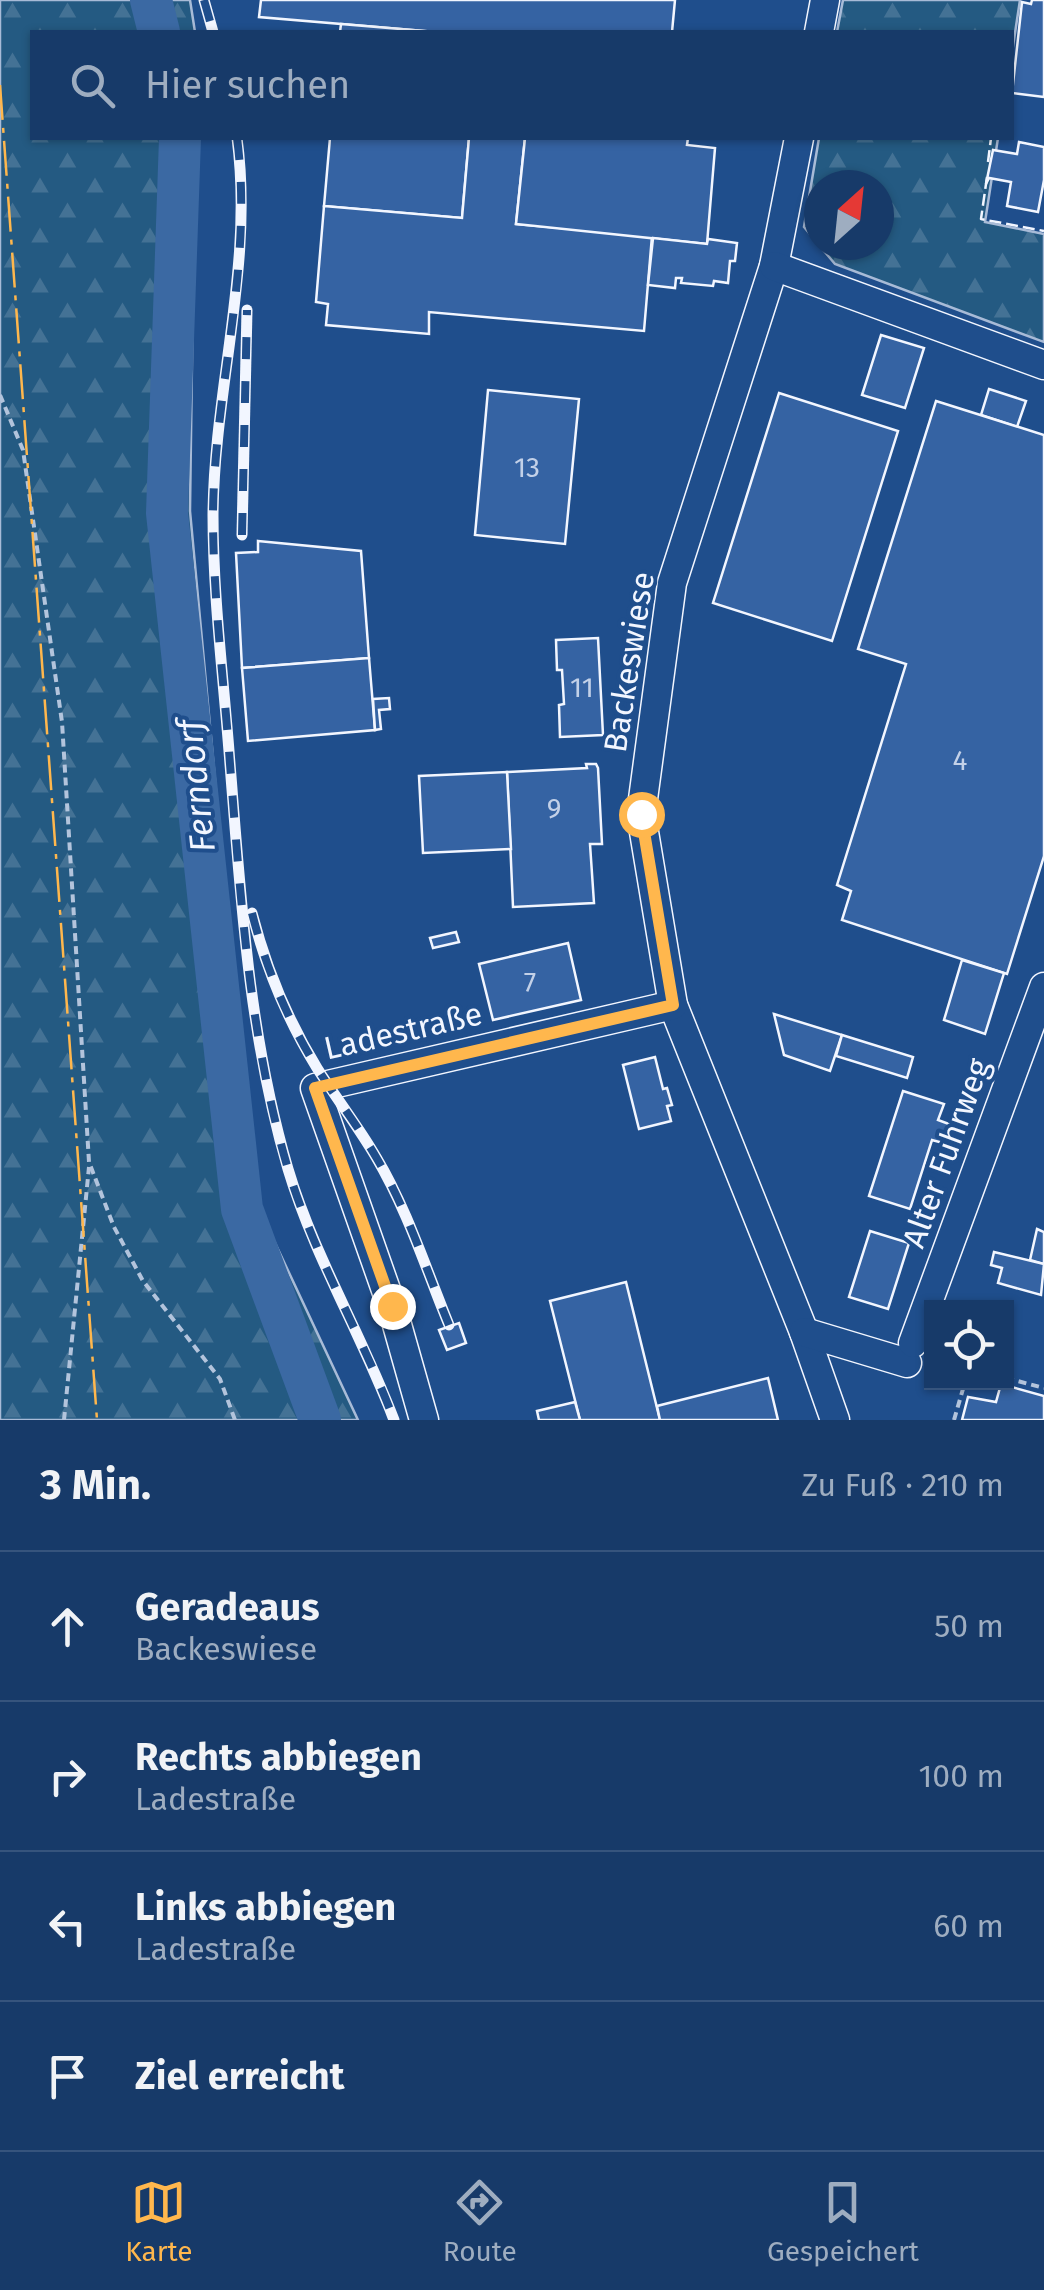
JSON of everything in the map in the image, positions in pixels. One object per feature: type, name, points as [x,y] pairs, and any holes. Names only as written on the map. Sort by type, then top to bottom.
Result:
[{"type":"street","points":[[819,30],[826,0]]},
{"type":"street","name":"Backeswiese","points":[[799,140],[774,266],[672,583],[641,814],[673,1005],[804,1332],[835,1420]]},
{"type":"street","points":[[774,266],[1044,365]]},
{"type":"street","name":"Alter Fuhrweg","points":[[804,1332],[910,1353],[1044,987]]},
{"type":"street","name":"Ladestraße","points":[[424,1420],[392,1306],[315,1088],[673,1005]]},
{"type":"path","points":[[0,396],[23,450],[62,722],[89,1162],[64,1420]]},
{"type":"path","points":[[89,1162],[114,1227],[143,1280],[220,1379],[235,1420]]},
{"type":"path","points":[[1014,1380],[1044,1388]]},
{"type":"path","points":[[954,1420],[963,1390]]},
{"type":"green space","points":[[0,0],[190,0],[195,30],[30,30],[30,140],[195,140],[190,511],[254,1198],[358,1420],[0,1420]]},
{"type":"green space","points":[[843,0],[1020,0],[1014,40],[1014,30],[837,30]]},
{"type":"green space","points":[[819,140],[998,140],[985,222],[1044,234],[1044,342],[835,264],[832,260],[894,260],[894,170],[814,170]]},
{"type":"building","points":[[261,0],[675,0],[672,30],[412,30],[259,17]]},
{"type":"building","points":[[1032,0],[1044,0],[1044,97],[1014,93],[1022,2],[1031,4]]},
{"type":"building","points":[[341,24],[412,30],[340,30]]},
{"type":"building","points":[[330,140],[469,140],[462,218],[324,206]]},
{"type":"building","points":[[469,140],[525,140],[516,224],[652,236],[644,331],[429,312],[429,334],[326,325],[328,304],[316,302],[324,206],[462,218]]},
{"type":"building","points":[[525,140],[688,140],[687,145],[715,148],[707,244],[516,224]]},
{"type":"building","points":[[1019,142],[1044,147],[1044,180],[1038,212],[1007,206],[1011,182],[989,178],[986,184],[993,150],[1017,154]]},
{"type":"building","points":[[653,238],[737,243],[728,283],[681,283],[682,278],[676,278],[675,288],[648,285]]},
{"type":"building","points":[[881,335],[924,348],[905,408],[862,395]]},
{"type":"building","points":[[989,389],[1026,401],[1017,427],[981,415]]},
{"type":"building","points":[[488,390],[579,399],[565,544],[475,535]]},
{"type":"building","points":[[779,393],[898,431],[832,641],[713,603]]},
{"type":"building","points":[[936,401],[1044,435],[1044,856],[1007,974],[842,920],[851,891],[837,885],[906,664],[858,649]]},
{"type":"building","points":[[258,541],[361,551],[369,658],[242,668],[236,553],[258,552]]},
{"type":"building","points":[[598,638],[603,735],[560,737],[559,705],[564,704],[556,640]]},
{"type":"building","points":[[369,658],[375,730],[248,741],[242,668]]},
{"type":"building","points":[[389,698],[390,709],[379,710],[381,729],[375,730],[373,699]]},
{"type":"building","points":[[586,764],[596,764],[598,768],[602,844],[590,844],[594,903],[513,907],[507,772],[587,768]]},
{"type":"building","points":[[507,772],[511,849],[423,853],[419,776]]},
{"type":"building","points":[[456,932],[459,942],[433,948],[430,938]]},
{"type":"building","points":[[568,943],[581,1000],[493,1020],[479,964]]},
{"type":"building","points":[[962,960],[1004,973],[985,1034],[944,1020]]},
{"type":"building","points":[[774,1014],[842,1035],[830,1071],[784,1055]]},
{"type":"building","points":[[842,1035],[913,1057],[907,1078],[836,1056]]},
{"type":"building","points":[[655,1057],[663,1089],[667,1088],[672,1105],[667,1106],[671,1121],[639,1129],[623,1065]]},
{"type":"building","points":[[903,1091],[944,1104],[938,1120],[949,1124],[943,1143],[932,1140],[910,1209],[869,1196]]},
{"type":"building","points":[[1037,1229],[1044,1232],[1044,1264],[1030,1260]]},
{"type":"building","points":[[870,1231],[909,1243],[888,1309],[849,1297]]},
{"type":"building","points":[[994,1252],[1044,1264],[1041,1295],[998,1283],[1002,1268],[991,1265]]},
{"type":"building","points":[[626,1282],[660,1420],[580,1420],[550,1301]]},
{"type":"building","points":[[459,1323],[466,1343],[447,1350],[439,1330]]},
{"type":"building","points":[[768,1378],[778,1420],[660,1420],[657,1406]]},
{"type":"building","points":[[1014,1388],[1044,1396],[1044,1420],[962,1420],[968,1397],[996,1402],[999,1390]]},
{"type":"building","points":[[575,1402],[580,1420],[539,1420],[537,1411]]},
{"type":"waterway","name":"Ferndorf","points":[[151,0],[158,30]]},
{"type":"waterway","name":"Ferndorf","points":[[180,140],[167,513],[242,1209],[320,1420]]},
{"type":"railway","points":[[204,0],[212,30]]},
{"type":"railway","points":[[237,140],[241,233],[215,468],[213,546],[248,968],[264,1069],[288,1169],[311,1233],[394,1420]]},
{"type":"railway","points":[[242,535],[247,310]]},
{"type":"railway","points":[[252,913],[287,1012],[306,1050],[387,1177],[449,1325]]},
{"type":"fence","points":[[988,162],[991,140]]},
{"type":"fence","points":[[987,177],[981,219],[1044,231]]},
{"type":"power","points":[[0,85],[97,1420]]},
{"type":"route","points":[[392,1306],[315,1088],[673,1005],[641,814]]}]
